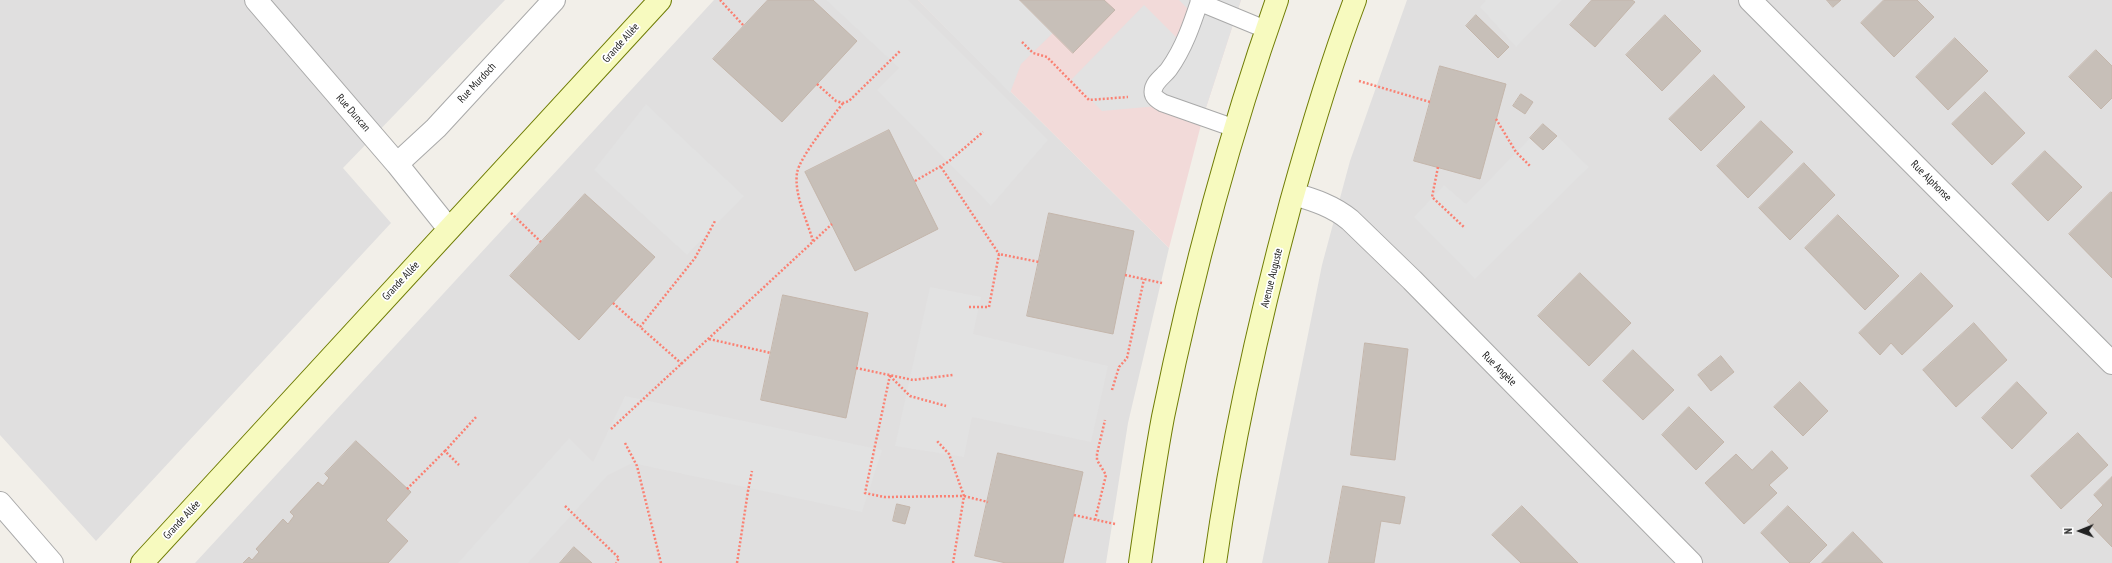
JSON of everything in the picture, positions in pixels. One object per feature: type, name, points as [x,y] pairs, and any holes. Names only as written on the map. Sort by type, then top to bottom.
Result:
[{"type":"main road","name":"Grande Allée","points":[[142,563],[660,0]]},
{"type":"main road","points":[[1140,563],[1163,417],[1203,243],[1234,128],[1277,0]]},
{"type":"main road","name":"Avenue Auguste","points":[[1215,563],[1237,431],[1263,312],[1294,194],[1324,89],[1355,0]]},
{"type":"street","name":"Rue Duncan","points":[[256,0],[397,164],[449,229]]},
{"type":"street","name":"Rue Murdoch","points":[[397,164],[436,128],[554,0]]},
{"type":"street","name":"Rue Alphonse","points":[[1750,0],[2112,363]]},
{"type":"street","name":"Rue Angèle","points":[[1294,194],[1339,211],[1350,220],[1412,280],[1691,563]]},
{"type":"street","points":[[0,503],[52,563]]},
{"type":"lane","points":[[1234,128],[1162,103],[1154,96],[1153,91],[1157,81],[1168,69],[1183,44],[1199,1],[1267,30]]},
{"type":"path","points":[[720,0],[744,26]]},
{"type":"path","points":[[1022,42],[1033,53],[1047,57],[1089,100],[1154,96]]},
{"type":"path","points":[[813,241],[798,190],[797,171],[802,160],[843,103],[854,96],[900,51]]},
{"type":"path","points":[[1359,81],[1430,102]]},
{"type":"path","points":[[817,84],[836,102],[843,103]]},
{"type":"path","points":[[1496,119],[1516,152],[1530,166]]},
{"type":"path","points":[[915,181],[940,166],[983,132]]},
{"type":"path","points":[[940,166],[999,254],[989,307],[969,307]]},
{"type":"path","points":[[1438,167],[1432,197],[1465,228]]},
{"type":"path","points":[[511,213],[541,242]]},
{"type":"path","points":[[640,327],[695,258],[715,221]]},
{"type":"path","points":[[611,429],[832,224]]},
{"type":"path","points":[[999,254],[1039,262]]},
{"type":"path","points":[[1125,275],[1162,283]]},
{"type":"path","points":[[1112,390],[1119,367],[1127,358],[1144,279]]},
{"type":"path","points":[[613,303],[682,364]]},
{"type":"path","points":[[708,339],[771,353]]},
{"type":"path","points":[[856,368],[913,380],[953,375]]},
{"type":"path","points":[[890,375],[910,396],[946,406]]},
{"type":"path","points":[[890,375],[865,493],[884,497],[964,496],[988,502]]},
{"type":"path","points":[[407,489],[477,416]]},
{"type":"path","points":[[1095,520],[1106,475],[1097,460],[1105,420]]},
{"type":"path","points":[[937,441],[949,454],[964,496],[953,563]]},
{"type":"path","points":[[625,443],[637,466],[661,563]]},
{"type":"path","points":[[445,451],[459,464]]},
{"type":"path","points":[[737,563],[752,471]]},
{"type":"path","points":[[565,506],[619,558],[616,563]]},
{"type":"path","points":[[1074,515],[1115,524]]},
{"type":"shaded area","points":[[0,0],[505,0],[343,168],[391,223],[96,541],[0,435]]},
{"type":"shaded area","points":[[714,0],[918,0],[1169,248],[1128,423],[1106,563],[195,563]]},
{"type":"shaded area","points":[[826,0],[908,0],[1048,140],[991,206],[877,90],[899,68]]},
{"type":"shaded area","points":[[918,0],[1241,0],[1203,117],[1169,248]]},
{"type":"shaded area","points":[[918,0],[1020,0],[1053,33],[1021,64],[1010,93]]},
{"type":"shaded area","points":[[1179,0],[1241,0],[1203,117],[1169,105],[1102,111],[1071,80],[1144,5],[1183,44],[1194,15]]},
{"type":"shaded area","points":[[1407,0],[2112,0],[2112,563],[1262,563],[1322,265],[1350,161]]},
{"type":"shaded area","points":[[1486,0],[1562,0],[1516,47],[1480,7]]},
{"type":"shaded area","points":[[646,104],[744,196],[687,255],[594,170]]},
{"type":"shaded area","points":[[1557,136],[1589,167],[1475,279],[1414,217],[1444,185],[1466,204],[1530,138],[1543,150]]},
{"type":"shaded area","points":[[930,287],[981,297],[973,334],[1108,366],[1091,442],[972,417],[964,457],[895,446]]},
{"type":"shaded area","points":[[625,396],[882,450],[862,512],[632,463],[608,475],[528,563],[458,563],[569,438],[593,462]]},
{"type":"building","points":[[768,0],[813,0],[857,41],[782,122],[713,59]]},
{"type":"building","points":[[1020,0],[1104,0],[1115,10],[1073,53]]},
{"type":"building","points":[[1592,0],[1632,0],[1635,2],[1595,47],[1570,25]]},
{"type":"building","points":[[1827,0],[1841,0],[1833,7]]},
{"type":"building","points":[[1884,0],[1917,0],[1934,17],[1894,57],[1861,23]]},
{"type":"building","points":[[1476,15],[1509,47],[1498,58],[1466,26]]},
{"type":"building","points":[[1665,15],[1701,51],[1662,91],[1626,55]]},
{"type":"building","points":[[1955,38],[1988,71],[1948,110],[1916,77]]},
{"type":"building","points":[[2096,50],[2112,66],[2112,98],[2101,109],[2069,77]]},
{"type":"building","points":[[1440,66],[1506,84],[1480,179],[1414,161]]},
{"type":"building","points":[[1714,75],[1745,107],[1701,151],[1669,119]]},
{"type":"building","points":[[1985,92],[2025,133],[1992,165],[1952,124]]},
{"type":"building","points":[[1521,94],[1533,102],[1525,114],[1513,106]]},
{"type":"building","points":[[1761,121],[1793,152],[1748,198],[1717,166]]},
{"type":"building","points":[[1543,124],[1557,136],[1543,150],[1530,138]]},
{"type":"building","points":[[889,130],[938,229],[855,271],[805,172]]},
{"type":"building","points":[[2045,151],[2082,187],[2048,221],[2012,184]]},
{"type":"building","points":[[1804,163],[1835,195],[1790,240],[1759,208]]},
{"type":"building","points":[[2111,192],[2112,193],[2112,278],[2069,234]]},
{"type":"building","points":[[585,194],[655,257],[579,340],[510,276]]},
{"type":"building","points":[[1049,213],[1134,231],[1113,334],[1027,316]]},
{"type":"building","points":[[1838,215],[1899,276],[1865,310],[1805,248]]},
{"type":"building","points":[[1580,273],[1631,323],[1589,366],[1538,316]]},
{"type":"building","points":[[1921,273],[1953,306],[1902,355],[1891,343],[1880,355],[1859,333]]},
{"type":"building","points":[[783,295],[868,313],[846,418],[761,400]]},
{"type":"building","points":[[1974,323],[2007,360],[1956,407],[1923,370]]},
{"type":"building","points":[[1365,343],[1408,349],[1395,460],[1351,455]]},
{"type":"building","points":[[1633,350],[1674,390],[1643,420],[1603,381]]},
{"type":"building","points":[[1721,356],[1734,372],[1711,391],[1698,375]]},
{"type":"building","points":[[1800,382],[1828,411],[1803,436],[1774,407]]},
{"type":"building","points":[[2017,382],[2047,413],[2012,449],[1982,418]]},
{"type":"building","points":[[1689,407],[1724,442],[1696,470],[1662,435]]},
{"type":"building","points":[[2078,433],[2108,465],[2061,509],[2031,476]]},
{"type":"building","points":[[356,441],[411,492],[386,520],[408,541],[388,563],[243,563],[249,557],[252,560],[259,552],[256,549],[283,519],[288,524],[294,516],[290,512],[318,482],[323,486],[329,478],[325,474]]},
{"type":"building","points":[[1772,451],[1788,468],[1769,485],[1777,493],[1744,524],[1705,483],[1736,454],[1752,470]]},
{"type":"building","points":[[998,453],[1083,472],[1063,563],[1006,563],[975,556]]},
{"type":"building","points":[[2112,477],[2112,547],[2087,521],[2103,505],[2094,495]]},
{"type":"building","points":[[1343,486],[1405,497],[1400,524],[1381,521],[1374,563],[1329,563]]},
{"type":"building","points":[[897,504],[910,507],[905,524],[893,521]]},
{"type":"building","points":[[1522,506],[1578,563],[1521,563],[1492,535]]},
{"type":"building","points":[[1788,506],[1827,545],[1809,563],[1790,563],[1761,533]]},
{"type":"building","points":[[1853,532],[1883,563],[1822,563]]},
{"type":"building","points":[[574,547],[592,563],[560,563]]}]
